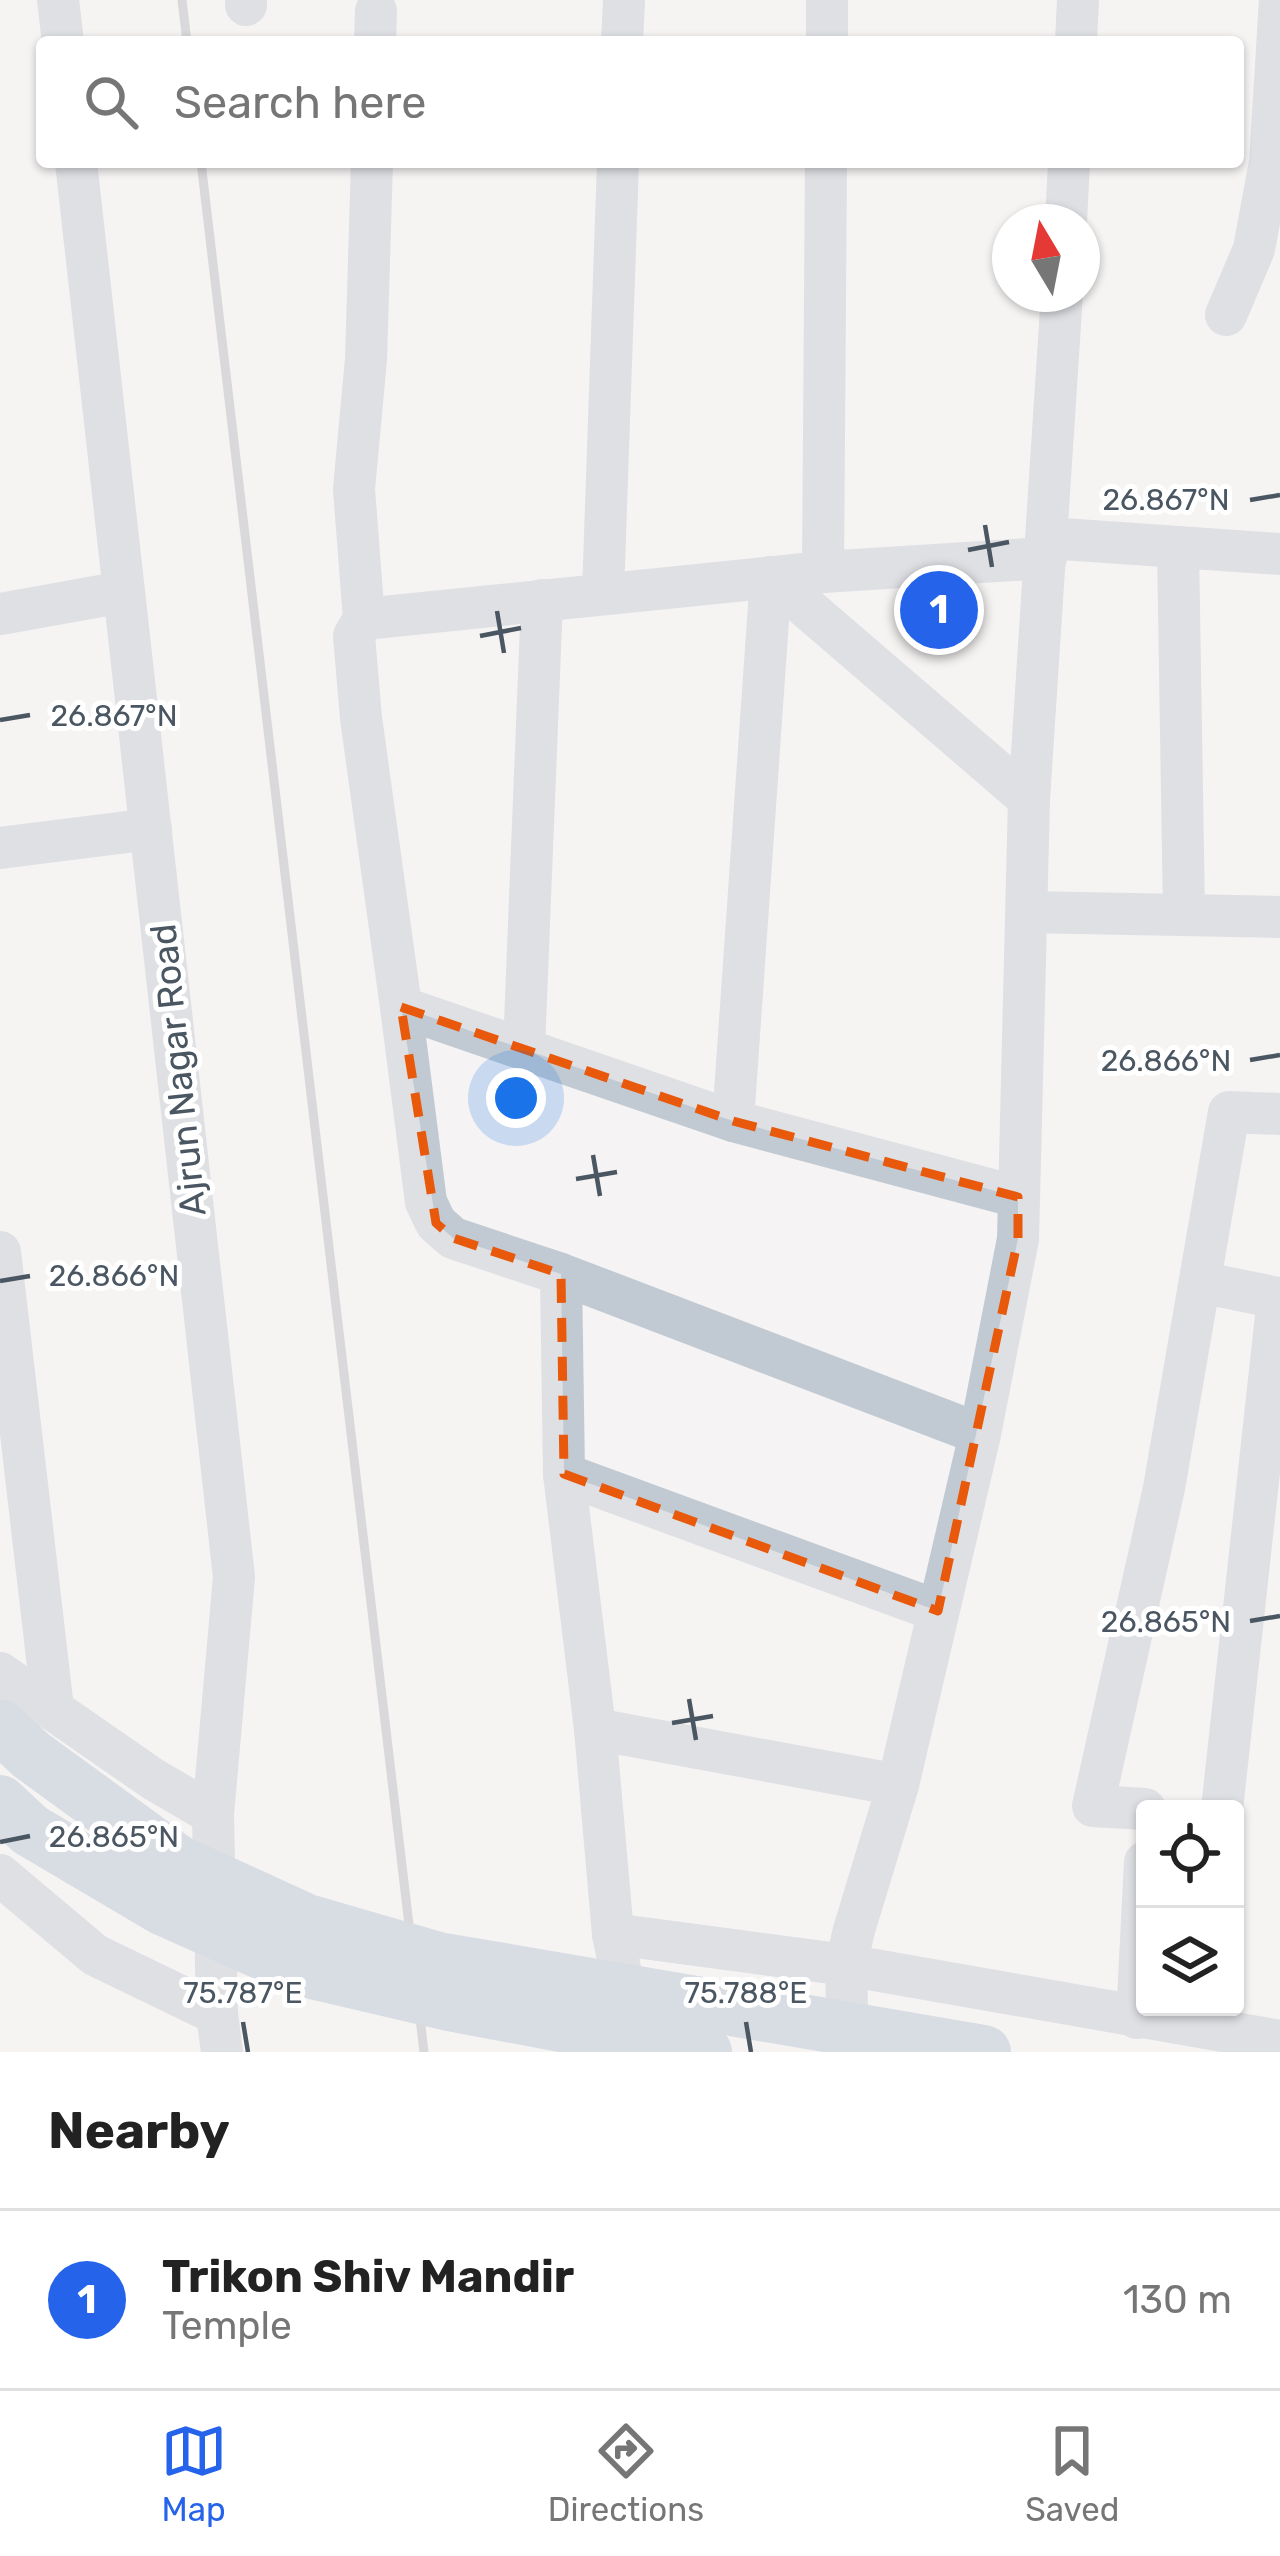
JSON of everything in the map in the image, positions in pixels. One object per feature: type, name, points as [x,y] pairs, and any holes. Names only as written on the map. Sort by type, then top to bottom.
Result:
[{"type":"main road","points":[[0,1726],[31,1755],[178,1862],[307,1922],[438,1959],[984,2052]]},
{"type":"main road","points":[[0,1802],[30,1830],[162,1908],[299,1970],[449,2004],[706,2052]]},
{"type":"street","points":[[58,0],[62,36]]},
{"type":"street","points":[[622,36],[624,0]]},
{"type":"street","points":[[827,0],[827,36]]},
{"type":"street","points":[[1076,36],[1078,0]]},
{"type":"street","points":[[1226,315],[1254,249],[1270,162],[1280,0]]},
{"type":"street","name":"Ajrun Nagar Road","points":[[77,168],[234,1576],[213,1814],[220,2033]]},
{"type":"street","points":[[372,168],[366,359],[354,488],[364,619],[354,636],[426,1202],[436,1223],[453,1238],[561,1274],[980,1434]]},
{"type":"street","points":[[603,593],[618,168]]},
{"type":"street","points":[[823,572],[826,168]]},
{"type":"street","points":[[1067,204],[1070,168]]},
{"type":"street","points":[[848,2052],[846,1965],[898,1785],[980,1434],[1018,1239],[1030,800],[1061,312]]},
{"type":"street","points":[[364,619],[1047,548],[1178,547],[1280,554]]},
{"type":"street","points":[[1178,547],[1184,915]]},
{"type":"street","points":[[771,577],[1030,800]]},
{"type":"street","points":[[733,1121],[771,577]]},
{"type":"street","points":[[0,614],[122,592]]},
{"type":"street","points":[[524,1048],[542,600]]},
{"type":"street","points":[[0,848],[151,829]]},
{"type":"street","points":[[1027,912],[1280,916]]},
{"type":"street","points":[[401,1007],[733,1121],[1018,1197]]},
{"type":"street","points":[[1136,1809],[1093,1806],[1163,1488],[1229,1112],[1280,1114]]},
{"type":"street","points":[[0,1252],[53,1709]]},
{"type":"street","points":[[561,1274],[564,1474],[595,1730],[613,1934],[637,2052]]},
{"type":"street","points":[[1199,1282],[1278,1298],[1223,1800]]},
{"type":"street","points":[[564,1474],[938,1611]]},
{"type":"street","points":[[0,1673],[153,1779],[213,1814]]},
{"type":"street","points":[[595,1730],[898,1785]]},
{"type":"street","points":[[0,1875],[95,1955],[220,2033]]},
{"type":"street","points":[[1137,2018],[1143,1908]]},
{"type":"street","points":[[613,1934],[846,1965],[1280,2041]]},
{"type":"highlighted area","points":[[401,1007],[733,1121],[1018,1197],[1018,1239],[938,1611],[564,1474],[561,1274],[453,1238],[436,1223]]},
{"type":"railway","points":[[182,0],[186,36]]},
{"type":"railway","points":[[202,168],[424,2052]]},
{"type":"place","name":"Trikon Shiv Mandir","points":[[939,610]]}]
